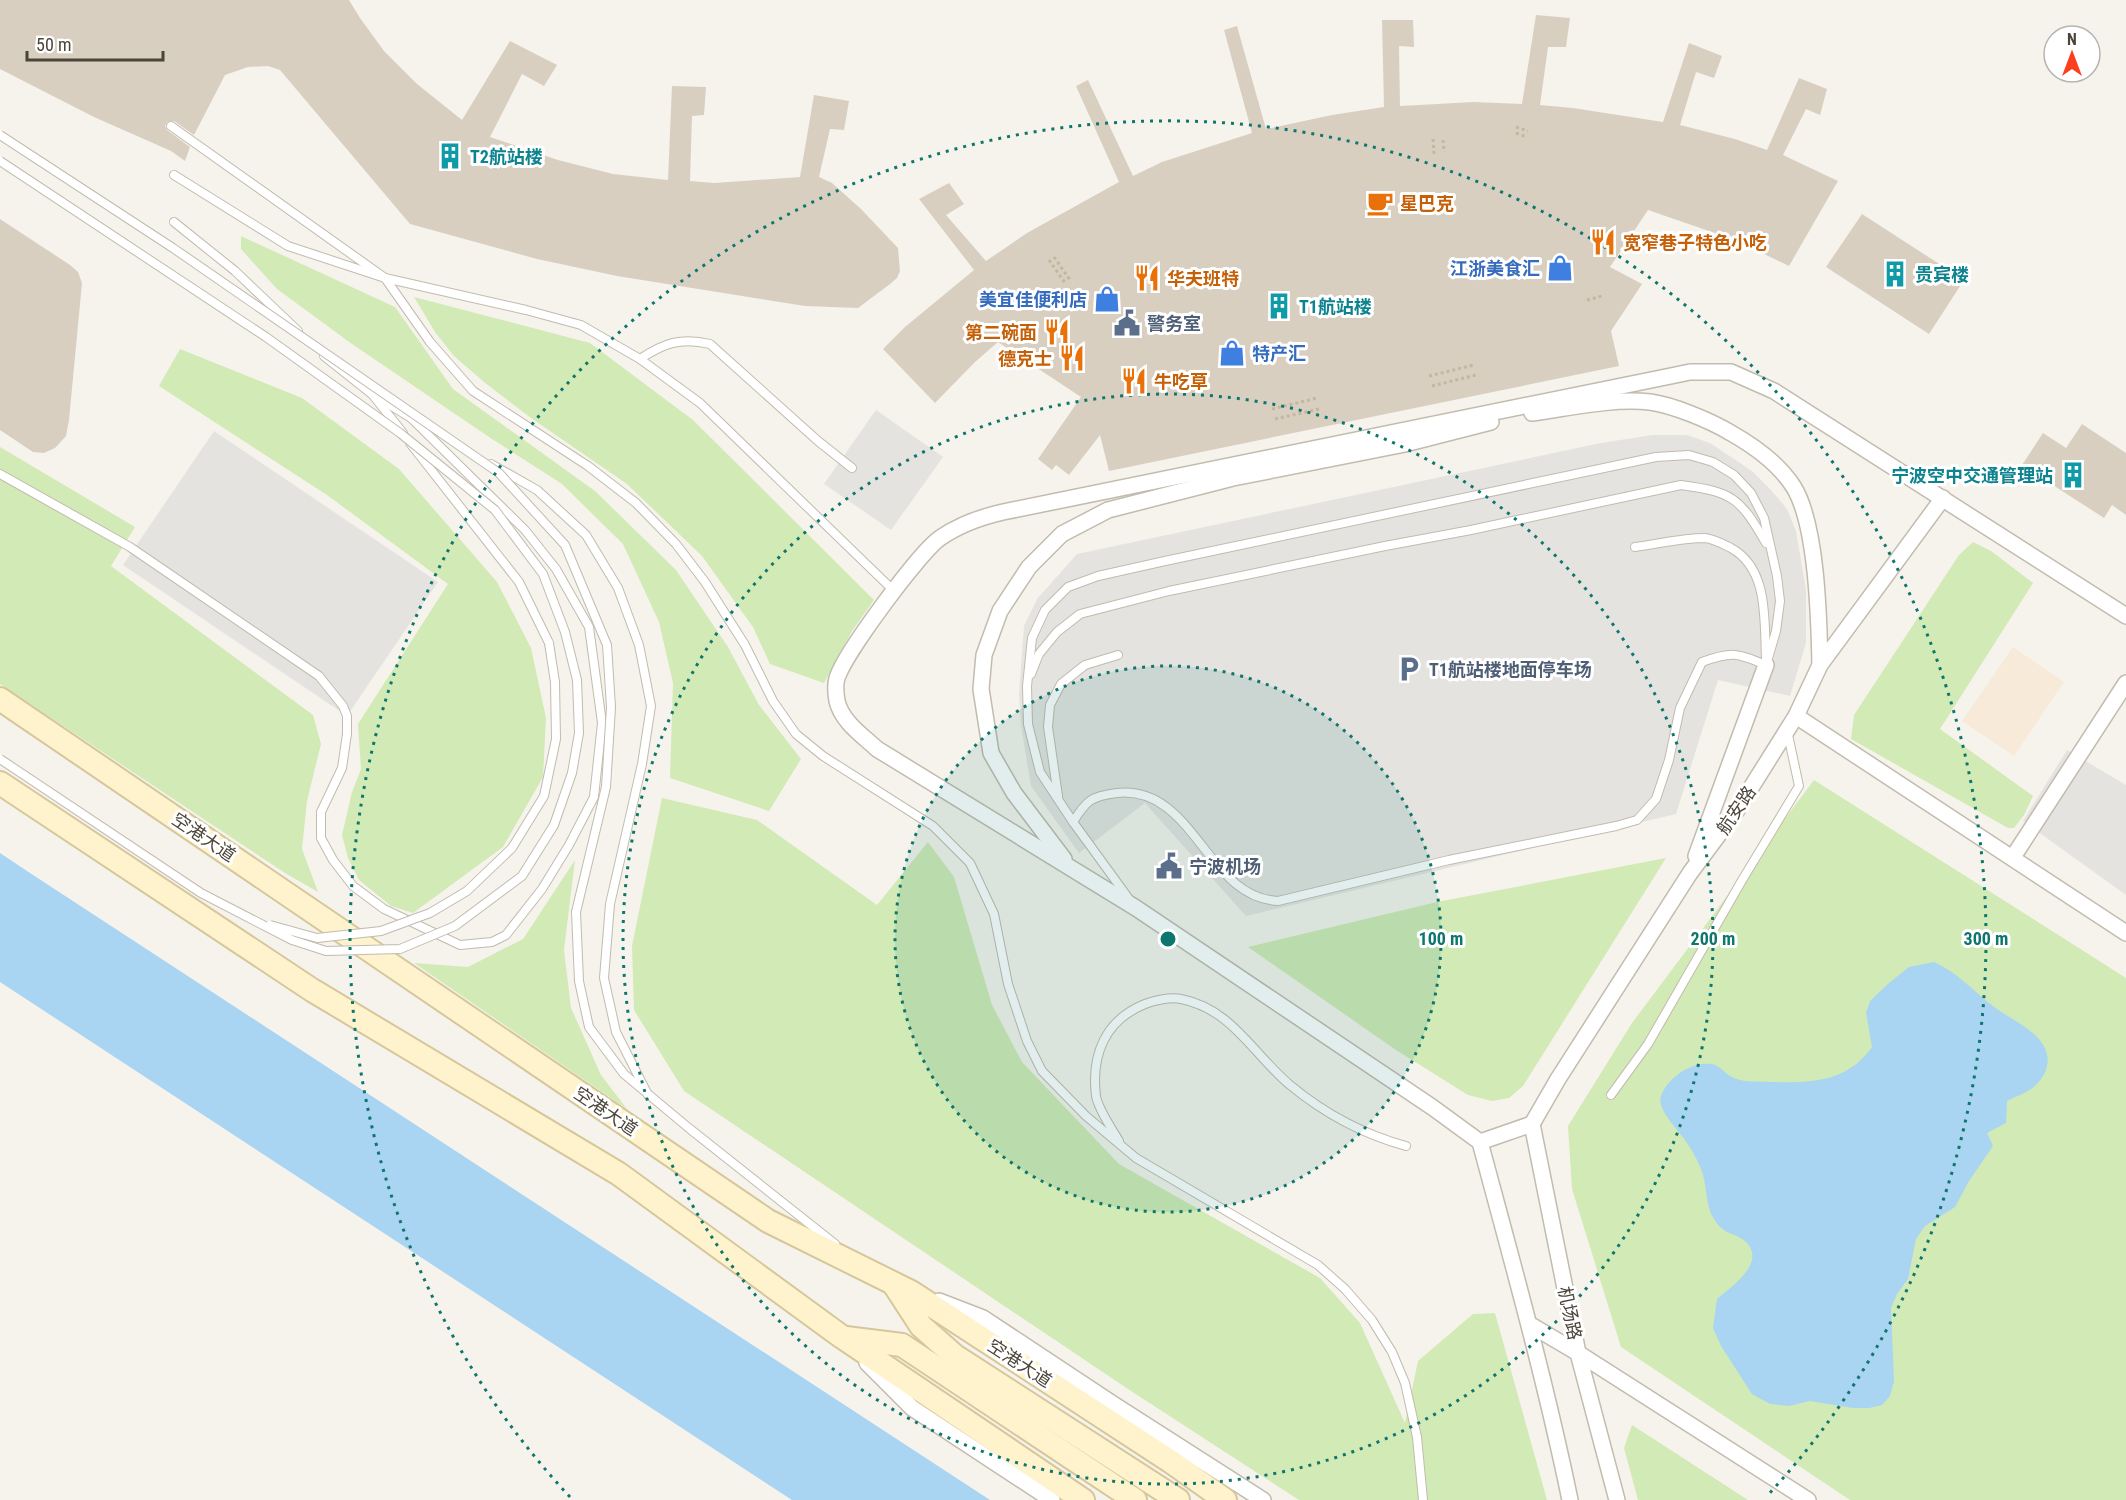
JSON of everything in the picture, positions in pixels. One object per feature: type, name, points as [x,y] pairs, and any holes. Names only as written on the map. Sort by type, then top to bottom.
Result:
[{"type":"main road","name":"空港大道","points":[[0,699],[768,1221],[911,1292],[1170,1461],[1225,1500]]},
{"type":"main road","points":[[0,783],[312,990],[619,1174],[842,1337],[1083,1500]]},
{"type":"main road","points":[[893,1284],[921,1326],[955,1356],[1178,1500]]},
{"type":"main road","points":[[842,1337],[902,1345],[1135,1500]]},
{"type":"street","points":[[1570,1500],[1529,1324],[1480,1142],[1432,1107],[1136,908],[877,749],[843,718],[837,700],[836,680],[850,653],[894,591],[939,539],[983,516],[1690,372],[1731,372],[1774,391],[2126,616]]},
{"type":"street","points":[[1069,866],[1014,793],[991,753],[981,689],[984,655],[1000,611],[1029,567],[1062,534],[1108,510],[1233,478],[1405,444],[1524,414],[1621,402],[1652,402],[1710,420],[1775,464],[1794,487],[1808,523],[1819,613],[1820,665]]},
{"type":"street","name":"航安路","points":[[1532,1124],[1558,1079],[1690,873],[1737,810],[1796,716],[1820,665],[1943,498]]},
{"type":"street","points":[[1690,873],[1766,665]]},
{"type":"street","points":[[2013,857],[2126,682]]},
{"type":"street","points":[[1796,716],[2126,933]]},
{"type":"street","points":[[1480,1142],[1532,1124]]},
{"type":"street","name":"机场路","points":[[1532,1124],[1578,1353],[1617,1500]]},
{"type":"street","points":[[893,1284],[983,1318],[1263,1500]]},
{"type":"street","points":[[1529,1324],[1808,1500]]},
{"type":"street","points":[[842,1337],[912,1408],[1052,1500]]},
{"type":"lane","points":[[171,126],[385,278],[430,342],[473,391],[588,466],[636,503],[676,544],[711,591],[745,645],[773,701],[796,734],[823,756],[933,826],[970,863],[994,914],[1008,984],[1032,1051],[1042,1071],[1086,1116],[1136,1158],[1318,1265],[1345,1289],[1372,1320],[1392,1352],[1405,1383],[1418,1437],[1423,1500]]},
{"type":"lane","points":[[0,135],[173,248],[499,473],[565,545],[607,645],[611,707],[606,787],[576,912],[579,981],[589,1027],[624,1074],[648,1095],[871,1272]]},
{"type":"lane","points":[[0,161],[266,337],[400,433],[495,510],[543,574],[565,632],[577,680],[579,733],[572,773],[554,825],[522,876],[456,926],[400,949],[326,951],[292,940],[201,893],[0,759]]},
{"type":"lane","points":[[174,175],[288,246],[385,278],[581,325],[640,359],[700,403],[894,591]]},
{"type":"lane","points":[[174,222],[235,270],[328,359],[372,394],[537,490],[586,535],[618,588],[639,645],[651,706],[642,764],[610,904],[604,978],[616,1032],[648,1095]]},
{"type":"lane","points":[[640,359],[658,347],[673,342],[693,340],[710,344],[818,441],[852,468]]},
{"type":"lane","points":[[254,921],[317,938],[381,931],[430,913],[467,891],[512,848],[544,796],[556,739],[555,682],[549,643],[519,582],[372,394]]},
{"type":"lane","points":[[0,474],[130,547],[319,676],[344,706],[347,716],[342,768],[321,812],[321,838],[333,860],[353,886],[384,909],[460,945],[492,942],[506,935],[542,889],[569,845],[594,797],[602,723],[589,627],[556,569],[525,530],[410,417]]},
{"type":"lane","points":[[1136,908],[1073,822],[1040,772],[1028,724],[1027,686],[1032,638],[1045,610],[1068,587],[1098,576],[1656,457],[1689,455],[1713,462],[1734,475],[1751,493],[1764,518],[1780,601],[1776,631],[1766,665]]},
{"type":"lane","points":[[1027,686],[1039,654],[1057,632],[1080,614],[1169,591],[1681,485],[1707,488],[1725,494],[1740,503],[1769,546]]},
{"type":"lane","points":[[1635,547],[1707,538],[1735,550],[1757,574],[1763,610],[1766,665]]},
{"type":"lane","points":[[1073,822],[1085,803],[1095,798],[1133,792],[1161,802],[1178,816],[1214,862],[1253,897],[1272,901],[1449,860],[1616,826],[1637,820],[1656,798],[1669,760],[1680,708],[1702,662],[1722,654],[1740,654],[1766,665]]},
{"type":"lane","points":[[1059,800],[1048,727],[1050,705],[1061,684],[1085,665],[1118,655]]},
{"type":"lane","points":[[1611,1095],[1648,1044],[1798,786],[1787,730]]},
{"type":"lane","points":[[1121,1145],[1096,1100],[1094,1069],[1099,1048],[1111,1028],[1131,1010],[1154,1000],[1178,998],[1206,1006],[1232,1024],[1288,1084],[1326,1113],[1373,1136],[1406,1146]]},
{"type":"path","points":[[1516,127],[1528,131]]},
{"type":"path","points":[[1516,133],[1527,137]]},
{"type":"path","points":[[1433,139],[1434,154]]},
{"type":"path","points":[[1443,140],[1443,152]]},
{"type":"path","points":[[1054,257],[1070,280]]},
{"type":"path","points":[[1049,260],[1065,283]]},
{"type":"path","points":[[1587,300],[1602,296]]},
{"type":"path","points":[[1429,376],[1474,365]]},
{"type":"path","points":[[1432,386],[1476,375]]},
{"type":"path","points":[[1272,409],[1317,398]]},
{"type":"path","points":[[1275,419],[1319,409]]},
{"type":"shaded area","points":[[876,410],[943,457],[891,530],[824,484]]},
{"type":"shaded area","points":[[214,431],[438,582],[347,716],[123,565]]},
{"type":"shaded area","name":"T1航站楼地面停车场","points":[[1652,435],[1687,435],[1710,443],[1752,471],[1772,491],[1787,509],[1796,531],[1806,590],[1806,643],[1790,696],[1718,680],[1676,814],[1246,916],[1145,803],[1079,853],[1031,786],[1021,725],[1019,694],[1024,626],[1037,599],[1077,554],[1601,443]]},
{"type":"shaded area","points":[[2013,647],[2064,682],[2014,756],[1962,721]]},
{"type":"shaded area","points":[[2067,750],[2126,785],[2126,895],[2023,821]]},
{"type":"green space","points":[[241,236],[395,307],[453,389],[595,491],[676,570],[728,647],[759,705],[801,759],[769,811],[670,778],[673,683],[659,622],[623,544],[562,484],[352,344],[277,289],[241,249]]},
{"type":"green space","points":[[414,297],[590,343],[693,420],[874,600],[852,631],[824,683],[770,664],[753,627],[702,556],[627,484],[531,418],[454,356],[435,332]]},
{"type":"green space","points":[[180,349],[302,398],[399,469],[497,582],[531,648],[546,718],[543,777],[503,847],[413,913],[391,906],[359,880],[348,858],[342,835],[352,792],[361,769],[358,724],[448,584],[327,495],[159,386]]},
{"type":"green space","points":[[0,447],[135,527],[111,566],[313,715],[321,744],[307,801],[302,849],[318,892],[285,873],[0,684]]},
{"type":"green space","points":[[1973,542],[1991,551],[2033,583],[1940,729],[2033,796],[2024,815],[2014,828],[2008,828],[1851,739],[1854,715],[1959,555]]},
{"type":"green space","points":[[1814,780],[2126,978],[2126,1500],[1850,1500],[1621,1347],[1572,1189],[1568,1126],[1632,1023]]},
{"type":"green space","points":[[662,798],[757,820],[877,905],[928,842],[954,877],[992,1005],[1022,1062],[1119,1164],[1320,1278],[1360,1323],[1405,1423],[1418,1361],[1473,1314],[1495,1313],[1547,1500],[1299,1500],[1131,1391],[684,1091],[634,1010],[632,946]]},
{"type":"green space","points":[[1666,858],[1523,1086],[1509,1098],[1492,1101],[1468,1095],[1396,1050],[1248,947],[1437,902]]},
{"type":"green space","points":[[575,860],[564,950],[571,1008],[601,1075],[627,1109],[414,963],[468,967],[523,939]]},
{"type":"green space","points":[[1632,1425],[1748,1500],[1638,1500],[1624,1448]]},
{"type":"water","points":[[0,853],[990,1500],[792,1500],[0,982]]},
{"type":"water","points":[[1934,962],[1958,976],[1993,1006],[2038,1038],[2048,1058],[2045,1072],[2031,1089],[2007,1101],[2006,1123],[1987,1133],[1993,1146],[1969,1181],[1955,1207],[1925,1226],[1916,1239],[1908,1279],[1897,1294],[1891,1308],[1894,1381],[1890,1396],[1882,1405],[1869,1408],[1853,1408],[1810,1401],[1789,1406],[1770,1404],[1752,1394],[1721,1346],[1713,1328],[1717,1299],[1745,1274],[1752,1258],[1751,1250],[1746,1242],[1726,1232],[1714,1219],[1709,1209],[1699,1164],[1686,1141],[1662,1108],[1661,1096],[1674,1077],[1688,1068],[1704,1064],[1714,1065],[1731,1077],[1747,1081],[1813,1081],[1839,1074],[1862,1059],[1872,1047],[1866,1013],[1870,1001],[1909,967]]},
{"type":"building","name":"T2航站楼","points":[[0,0],[349,0],[384,51],[417,84],[462,120],[510,41],[557,65],[544,86],[522,74],[490,137],[558,160],[613,174],[668,180],[672,86],[706,87],[704,115],[692,116],[690,181],[714,183],[800,177],[814,95],[849,101],[844,130],[830,129],[819,177],[832,183],[861,209],[898,248],[900,271],[897,278],[858,308],[805,306],[617,276],[537,259],[410,224],[280,70],[268,66],[248,67],[225,75],[194,135],[174,121],[167,122],[165,126],[167,130],[190,147],[185,161],[171,151],[94,117],[0,69]]},
{"type":"building","name":"T1航站楼","points":[[1536,15],[1570,18],[1566,47],[1548,47],[1540,105],[1663,122],[1689,43],[1722,56],[1714,78],[1696,72],[1680,125],[1767,150],[1799,78],[1827,89],[1820,115],[1806,109],[1783,155],[1838,181],[1789,266],[1735,240],[1648,210],[1610,267],[1642,284],[1611,331],[1619,366],[1109,471],[1100,435],[1069,475],[1056,465],[1052,470],[1038,459],[1081,397],[998,342],[935,403],[883,349],[905,327],[974,270],[919,199],[949,183],[964,204],[946,215],[986,261],[1027,233],[1119,182],[1076,86],[1088,80],[1133,176],[1162,162],[1252,133],[1224,30],[1237,26],[1266,129],[1384,107],[1382,20],[1413,20],[1414,47],[1399,46],[1400,106],[1474,102],[1522,104]]},
{"type":"building","name":"贵宾楼","points":[[1862,214],[1964,280],[1929,334],[1826,267]]},
{"type":"building","points":[[0,219],[70,265],[78,272],[82,283],[66,436],[55,448],[44,453],[33,452],[0,430]]},
{"type":"building","name":"宁波空中交通管理站","points":[[2082,424],[2126,453],[2126,515],[2112,505],[2104,518],[2022,465],[2043,433],[2066,448]]},
{"type":"place","name":"T2航站楼","points":[[450,156]]},
{"type":"place","name":"星巴克","points":[[1380,203]]},
{"type":"place","name":"宽窄巷子特色小吃","points":[[1603,242]]},
{"type":"place","name":"江浙美食汇","points":[[1560,268]]},
{"type":"place","name":"贵宾楼","points":[[1895,274]]},
{"type":"place","name":"华夫班特","points":[[1147,278]]},
{"type":"place","name":"美宜佳便利店","points":[[1107,299]]},
{"type":"place","name":"T1航站楼","points":[[1279,306]]},
{"type":"place","name":"警务室","points":[[1127,323]]},
{"type":"place","name":"第二碗面","points":[[1057,332]]},
{"type":"place","name":"特产汇","points":[[1232,353]]},
{"type":"place","name":"德克士","points":[[1072,358]]},
{"type":"place","name":"牛吃草","points":[[1134,381]]},
{"type":"place","name":"宁波空中交通管理站","points":[[2073,475]]},
{"type":"place","name":"T1航站楼地面停车场","points":[[1409,669]]},
{"type":"place","name":"宁波机场","points":[[1169,866]]}]
